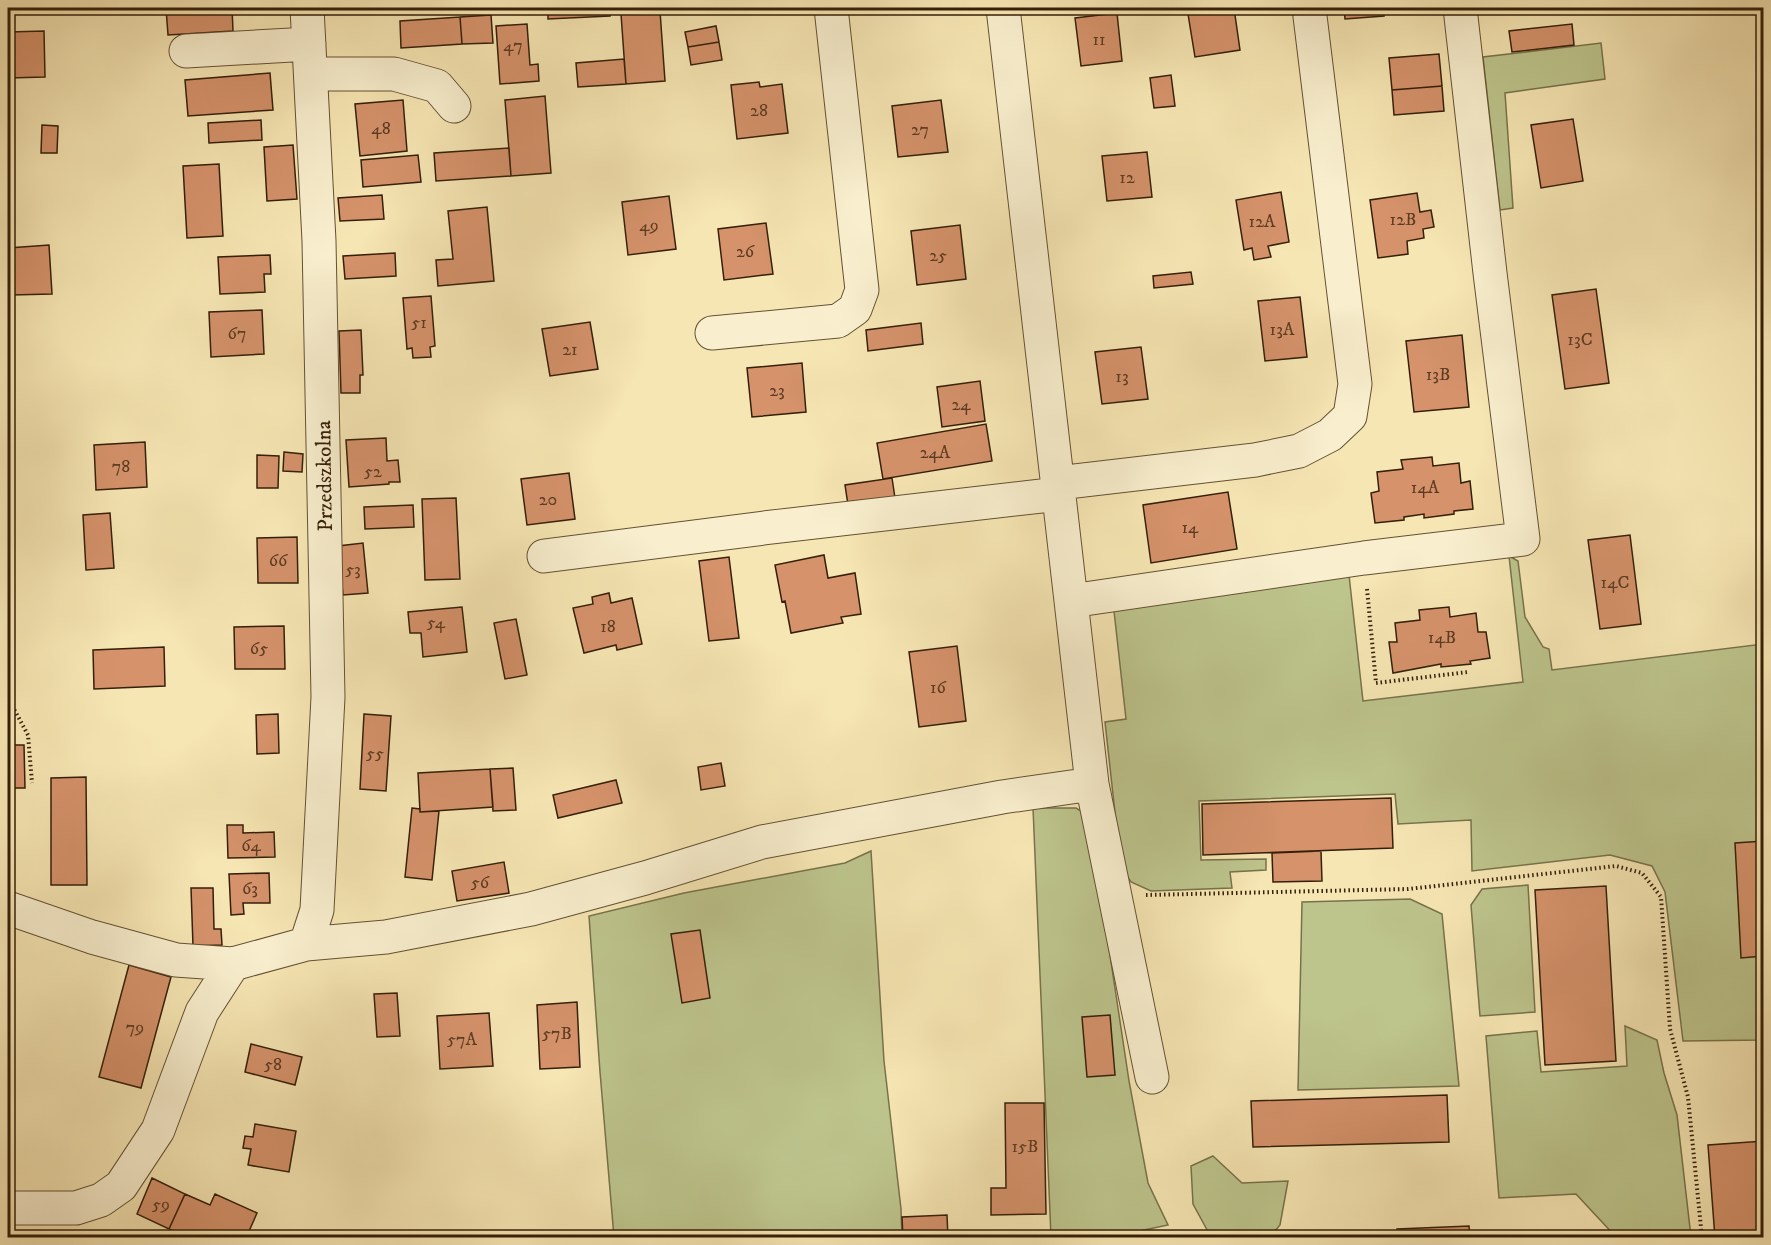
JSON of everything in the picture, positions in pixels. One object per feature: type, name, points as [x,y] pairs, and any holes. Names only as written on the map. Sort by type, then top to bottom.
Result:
[{"type":"street","name":"Przedszkolna","points":[[306,944],[317,910],[328,697],[320,241],[308,8]]},
{"type":"street","points":[[711,333],[838,321],[855,309],[862,290],[831,8]]},
{"type":"street","points":[[1003,8],[1092,784],[1152,1077]]},
{"type":"street","points":[[544,556],[1255,460],[1299,451],[1330,435],[1350,416],[1354,384],[1309,8]]},
{"type":"street","points":[[1071,601],[1364,558],[1523,539],[1460,8]]},
{"type":"street","points":[[186,51],[310,59],[394,74],[437,86],[454,106]]},
{"type":"street","points":[[8,908],[92,937],[176,960],[233,964],[306,944],[386,937],[531,909],[645,878],[762,842],[1002,797],[1092,784]]},
{"type":"street","points":[[8,1208],[76,1208],[101,1200],[122,1186],[158,1130],[202,1012],[233,964]]},
{"type":"path","points":[[1364,558],[1376,683],[1468,672]]},
{"type":"path","points":[[8,698],[28,735],[32,783]]},
{"type":"path","points":[[1116,896],[1408,889],[1616,866],[1642,873],[1661,897],[1670,1029],[1688,1097],[1702,1238]]},
{"type":"green space","points":[[1601,43],[1605,79],[1505,93],[1513,208],[1500,210],[1483,57]]},
{"type":"green space","points":[[1509,556],[1518,561],[1525,617],[1543,647],[1549,649],[1552,670],[1763,644],[1763,1040],[1683,1041],[1665,892],[1652,866],[1610,855],[1472,871],[1471,820],[1398,824],[1395,794],[1199,801],[1201,860],[1266,859],[1266,870],[1230,872],[1232,888],[1151,891],[1131,882],[1121,867],[1105,722],[1126,719],[1114,611],[1349,575],[1363,701],[1523,682]]},
{"type":"green space","points":[[1033,808],[1076,808],[1089,816],[1129,1081],[1148,1183],[1168,1225],[1111,1237],[1051,1237]]},
{"type":"green space","points":[[871,851],[884,1061],[901,1209],[902,1237],[614,1237],[589,916],[684,893],[845,863]]},
{"type":"green space","points":[[1528,885],[1535,1012],[1480,1016],[1471,905],[1482,889]]},
{"type":"green space","points":[[1410,899],[1442,914],[1459,1086],[1298,1090],[1302,902]]},
{"type":"green space","points":[[1625,1026],[1657,1040],[1677,1115],[1691,1237],[1616,1237],[1576,1194],[1499,1198],[1486,1036],[1537,1031],[1541,1072],[1627,1066]]},
{"type":"green space","points":[[1213,1156],[1242,1183],[1288,1181],[1280,1225],[1270,1237],[1211,1237],[1193,1204],[1191,1166]]},
{"type":"building","points":[[166,8],[232,8],[233,31],[168,35]]},
{"type":"building","points":[[537,8],[610,8],[610,16],[548,19],[548,9],[537,10]]},
{"type":"building","points":[[1187,8],[1234,8],[1240,50],[1195,57]]},
{"type":"building","points":[[1344,8],[1383,8],[1384,16],[1345,19]]},
{"type":"building","points":[[660,11],[665,81],[626,84],[621,14]]},
{"type":"building","points":[[1117,13],[1122,61],[1081,66],[1075,18]]},
{"type":"building","points":[[491,15],[493,43],[462,44],[460,17]]},
{"type":"building","points":[[460,17],[462,44],[401,48],[400,21]]},
{"type":"building","points":[[527,24],[530,65],[538,64],[539,81],[500,84],[496,26]]},
{"type":"building","points":[[1572,24],[1574,45],[1512,52],[1509,31]]},
{"type":"building","points":[[716,26],[719,42],[688,47],[685,32]]},
{"type":"building","points":[[44,31],[45,77],[8,78],[8,32]]},
{"type":"building","points":[[719,42],[722,60],[691,65],[688,47]]},
{"type":"building","points":[[1439,54],[1442,86],[1392,90],[1389,58]]},
{"type":"building","points":[[624,59],[626,84],[578,87],[576,63]]},
{"type":"building","points":[[270,73],[273,110],[188,116],[185,80]]},
{"type":"building","points":[[1171,75],[1175,106],[1154,108],[1150,78]]},
{"type":"building","points":[[759,82],[760,87],[782,84],[788,133],[737,139],[731,85]]},
{"type":"building","points":[[1442,86],[1444,111],[1394,115],[1392,90]]},
{"type":"building","points":[[545,96],[551,173],[511,176],[505,100]]},
{"type":"building","points":[[403,100],[407,151],[360,156],[355,104]]},
{"type":"building","points":[[941,100],[948,152],[898,157],[892,106]]},
{"type":"building","points":[[1573,119],[1583,181],[1541,188],[1531,125]]},
{"type":"building","points":[[261,120],[262,140],[209,143],[208,123]]},
{"type":"building","points":[[42,125],[58,126],[57,153],[41,153]]},
{"type":"building","points":[[293,145],[297,199],[267,201],[264,147]]},
{"type":"building","points":[[509,148],[511,176],[436,181],[434,153]]},
{"type":"building","points":[[1147,152],[1152,197],[1107,201],[1102,156]]},
{"type":"building","points":[[418,155],[421,182],[363,187],[361,160]]},
{"type":"building","points":[[219,164],[223,236],[187,238],[183,166]]},
{"type":"building","points":[[1281,192],[1289,242],[1268,246],[1271,257],[1254,260],[1252,248],[1244,250],[1236,200]]},
{"type":"building","points":[[1417,193],[1420,212],[1431,210],[1434,227],[1423,229],[1424,238],[1407,241],[1408,254],[1378,258],[1370,200]]},
{"type":"building","points":[[382,195],[384,219],[340,221],[338,198]]},
{"type":"building","points":[[669,196],[676,249],[628,255],[622,202]]},
{"type":"building","points":[[487,207],[494,281],[438,286],[436,260],[453,259],[448,211]]},
{"type":"building","points":[[766,223],[773,274],[724,280],[718,229]]},
{"type":"building","points":[[960,225],[966,279],[917,285],[911,231]]},
{"type":"building","points":[[49,245],[52,294],[11,295],[8,248]]},
{"type":"building","points":[[395,253],[396,276],[345,279],[343,256]]},
{"type":"building","points":[[270,255],[271,274],[264,274],[265,292],[220,294],[218,257]]},
{"type":"building","points":[[1191,272],[1193,284],[1154,288],[1153,276]]},
{"type":"building","points":[[1596,289],[1609,383],[1565,389],[1552,295]]},
{"type":"building","points":[[431,296],[435,346],[430,347],[431,357],[413,358],[412,348],[407,349],[403,298]]},
{"type":"building","points":[[1300,297],[1307,357],[1265,361],[1258,301]]},
{"type":"building","points":[[262,310],[264,354],[211,357],[209,312]]},
{"type":"building","points":[[590,322],[598,369],[550,376],[542,329]]},
{"type":"building","points":[[921,323],[923,344],[868,351],[866,330]]},
{"type":"building","points":[[361,330],[363,375],[360,375],[360,393],[341,393],[339,331]]},
{"type":"building","points":[[1462,335],[1469,407],[1414,412],[1406,341]]},
{"type":"building","points":[[1141,347],[1148,399],[1102,404],[1095,352]]},
{"type":"building","points":[[802,363],[806,412],[752,417],[747,368]]},
{"type":"building","points":[[980,381],[985,421],[942,427],[937,387]]},
{"type":"building","points":[[986,424],[992,461],[883,479],[877,443]]},
{"type":"building","points":[[386,438],[387,461],[398,460],[400,482],[349,487],[346,440]]},
{"type":"building","points":[[145,442],[147,487],[96,490],[94,445]]},
{"type":"building","points":[[284,452],[303,454],[302,472],[283,471]]},
{"type":"building","points":[[257,455],[279,456],[278,488],[257,488]]},
{"type":"building","points":[[1432,457],[1433,466],[1459,463],[1461,483],[1470,481],[1473,509],[1454,511],[1454,514],[1424,518],[1424,514],[1404,517],[1404,520],[1375,523],[1371,493],[1379,491],[1377,472],[1403,469],[1401,460]]},
{"type":"building","points":[[569,473],[575,519],[527,525],[521,479]]},
{"type":"building","points":[[892,478],[895,498],[848,505],[845,485]]},
{"type":"building","points":[[1228,492],[1237,549],[1151,563],[1143,505]]},
{"type":"building","points":[[456,498],[460,579],[425,580],[422,499]]},
{"type":"building","points":[[413,505],[414,527],[365,529],[364,507]]},
{"type":"building","points":[[110,513],[114,568],[86,570],[83,515]]},
{"type":"building","points":[[1630,535],[1641,624],[1600,629],[1588,540]]},
{"type":"building","points":[[297,537],[298,583],[258,583],[257,538]]},
{"type":"building","points":[[363,543],[368,593],[343,595],[338,546]]},
{"type":"building","points":[[824,555],[828,578],[855,573],[861,614],[841,617],[843,623],[791,633],[775,565]]},
{"type":"building","points":[[729,557],[739,638],[709,641],[699,561]]},
{"type":"building","points":[[609,593],[611,603],[632,598],[642,644],[617,650],[616,645],[584,653],[573,608],[593,604],[592,597]]},
{"type":"building","points":[[462,607],[467,652],[423,657],[421,633],[410,633],[408,612]]},
{"type":"building","points":[[1449,607],[1450,617],[1476,613],[1478,632],[1486,632],[1490,658],[1470,661],[1471,664],[1441,667],[1441,664],[1393,673],[1389,642],[1397,642],[1395,623],[1420,620],[1419,610]]},
{"type":"building","points":[[516,619],[527,675],[505,679],[494,623]]},
{"type":"building","points":[[284,626],[285,669],[235,669],[234,627]]},
{"type":"building","points":[[957,646],[966,721],[919,727],[909,652]]},
{"type":"building","points":[[164,647],[165,686],[94,689],[93,650]]},
{"type":"building","points":[[278,714],[279,753],[257,754],[256,715]]},
{"type":"building","points":[[364,714],[391,716],[386,791],[360,789]]},
{"type":"building","points":[[8,745],[24,745],[25,788],[8,788]]},
{"type":"building","points":[[721,763],[725,786],[701,790],[698,767]]},
{"type":"building","points":[[513,768],[516,810],[493,811],[490,769]]},
{"type":"building","points":[[490,769],[493,807],[420,812],[418,773]]},
{"type":"building","points":[[86,777],[87,885],[51,885],[51,778]]},
{"type":"building","points":[[616,780],[622,803],[558,818],[553,795]]},
{"type":"building","points":[[1391,798],[1393,848],[1203,855],[1202,804]]},
{"type":"building","points":[[412,808],[420,809],[420,812],[439,811],[432,880],[405,877]]},
{"type":"building","points":[[227,825],[243,825],[243,833],[274,832],[275,857],[228,858]]},
{"type":"building","points":[[1764,841],[1764,956],[1741,958],[1735,843]]},
{"type":"building","points":[[1321,851],[1322,881],[1273,882],[1272,853]]},
{"type":"building","points":[[504,862],[509,893],[457,901],[452,871]]},
{"type":"building","points":[[269,873],[270,903],[243,903],[244,914],[231,915],[229,874]]},
{"type":"building","points":[[1606,886],[1616,1061],[1545,1065],[1535,890]]},
{"type":"building","points":[[191,888],[213,888],[214,929],[221,929],[222,945],[193,946]]},
{"type":"building","points":[[700,930],[710,998],[682,1003],[671,934]]},
{"type":"building","points":[[129,965],[171,977],[141,1088],[99,1077]]},
{"type":"building","points":[[397,993],[400,1036],[377,1037],[374,994]]},
{"type":"building","points":[[577,1002],[580,1067],[540,1069],[537,1005]]},
{"type":"building","points":[[489,1013],[493,1066],[440,1069],[437,1016]]},
{"type":"building","points":[[1110,1015],[1115,1075],[1087,1077],[1082,1017]]},
{"type":"building","points":[[251,1044],[302,1057],[295,1085],[245,1072]]},
{"type":"building","points":[[1447,1095],[1449,1142],[1253,1147],[1251,1101]]},
{"type":"building","points":[[1005,1103],[1044,1103],[1046,1214],[991,1215],[991,1188],[1006,1188]]},
{"type":"building","points":[[255,1124],[296,1131],[289,1172],[248,1165],[251,1149],[243,1148],[245,1136],[253,1137]]},
{"type":"building","points":[[1764,1141],[1764,1238],[1715,1238],[1708,1145]]},
{"type":"building","points":[[152,1178],[185,1194],[169,1229],[137,1214]]},
{"type":"building","points":[[185,1194],[210,1205],[215,1194],[257,1213],[246,1238],[188,1238],[169,1229]]},
{"type":"building","points":[[947,1215],[948,1238],[903,1238],[902,1217]]},
{"type":"building","points":[[1469,1226],[1470,1238],[1397,1238],[1397,1229]]}]
